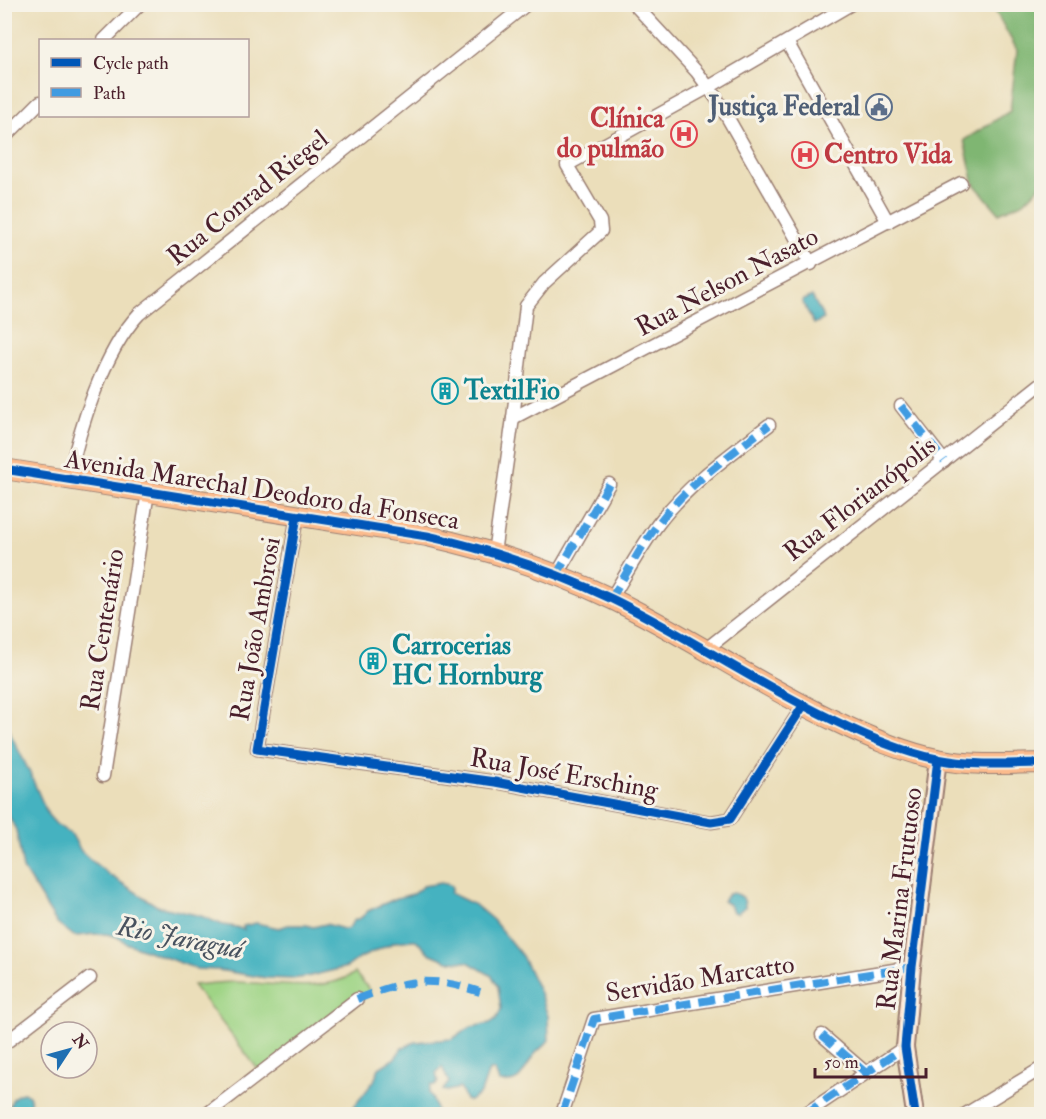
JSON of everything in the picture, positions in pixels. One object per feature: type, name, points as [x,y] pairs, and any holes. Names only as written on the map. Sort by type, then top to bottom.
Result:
[{"type":"main road","name":"Avenida Marechal Deodoro da Fonseca","points":[[4,469],[428,536],[494,553],[521,561],[611,599],[803,706],[866,736],[907,751],[938,759],[1006,764],[1041,763]]},
{"type":"street","points":[[105,39],[140,4]]},
{"type":"street","name":"Rua Conrad Riegel","points":[[69,479],[82,428],[116,342],[127,326],[139,314],[527,4]]},
{"type":"street","points":[[634,4],[709,87],[811,264]]},
{"type":"street","points":[[494,553],[526,306],[544,283],[601,231],[600,221],[567,165],[709,87],[851,4]]},
{"type":"street","points":[[787,42],[888,222]]},
{"type":"street","points":[[4,138],[39,103]]},
{"type":"street","name":"Rua Nelson Nasato","points":[[513,418],[811,264],[961,183]]},
{"type":"street","name":"Rua Florianópolis","points":[[705,650],[1041,383]]},
{"type":"street","points":[[902,406],[944,461]]},
{"type":"street","points":[[611,599],[658,524],[677,502],[708,471],[769,425]]},
{"type":"street","points":[[556,576],[609,484]]},
{"type":"street","name":"Rua Centenário","points":[[103,776],[148,492]]},
{"type":"street","name":"Rua João Ambrosi","points":[[257,749],[297,516]]},
{"type":"street","name":"Rua José Ersching","points":[[257,749],[495,782],[711,822],[730,819],[803,706]]},
{"type":"street","name":"Rua Marina Frutuoso","points":[[915,1114],[905,1047],[912,967],[938,759]]},
{"type":"street","name":"Servidão Marcatto","points":[[562,1114],[594,1019],[912,967]]},
{"type":"street","points":[[4,1044],[90,978]]},
{"type":"street","points":[[207,1114],[357,999]]},
{"type":"street","points":[[822,1035],[866,1073]]},
{"type":"street","points":[[805,1114],[905,1047]]},
{"type":"street","points":[[966,1114],[1041,1068]]},
{"type":"green space","points":[[992,5],[1042,5],[1041,84],[1037,88],[1042,95],[1041,185],[1024,202],[999,213],[974,184],[964,140],[1010,111],[1017,50]]},
{"type":"green space","points":[[355,973],[368,988],[370,994],[260,1072],[193,985],[235,982],[313,985],[342,979]]},
{"type":"water","points":[[812,296],[824,319],[814,324],[802,301]]},
{"type":"water","name":"Rio Jaraguá","points":[[5,723],[48,815],[72,835],[81,851],[92,861],[157,906],[201,916],[244,930],[243,926],[256,923],[279,928],[288,925],[313,927],[326,924],[344,929],[349,928],[353,921],[368,911],[397,898],[413,894],[423,886],[441,883],[450,885],[452,889],[450,893],[475,905],[493,920],[522,956],[540,993],[548,1016],[549,1040],[534,1056],[521,1076],[513,1081],[500,1082],[494,1070],[489,1070],[481,1093],[470,1101],[466,1100],[460,1088],[443,1090],[449,1082],[442,1067],[436,1073],[438,1082],[435,1086],[431,1085],[429,1093],[437,1114],[346,1114],[374,1081],[379,1068],[395,1058],[402,1048],[415,1042],[452,1039],[471,1027],[490,1023],[497,1018],[501,1009],[498,987],[492,976],[468,962],[448,961],[429,953],[416,940],[395,942],[358,959],[347,967],[292,979],[197,969],[108,934],[74,936],[56,922],[23,869],[16,830],[5,809]]},
{"type":"water","points":[[733,893],[744,899],[745,907],[737,913],[733,912],[730,905],[723,901],[728,894]]},
{"type":"water","points":[[23,1093],[29,1095],[30,1098],[24,1114],[10,1114],[12,1100]]},
{"type":"marked path","points":[[901,406],[944,461]]},
{"type":"marked path","points":[[611,599],[646,542],[670,509],[710,471],[769,425]]},
{"type":"marked path","points":[[556,576],[609,484]]},
{"type":"marked path","points":[[562,1114],[594,1019],[912,967]]},
{"type":"marked path","points":[[357,999],[417,982],[446,983],[480,992]]},
{"type":"marked path","points":[[822,1035],[866,1073]]},
{"type":"marked path","points":[[805,1114],[905,1047]]},
{"type":"cycle path","points":[[4,469],[427,536],[475,548],[544,570],[612,599],[807,707],[885,743],[924,756],[963,763],[1042,763]]},
{"type":"cycle path","points":[[297,516],[257,749],[495,782],[711,822],[730,819],[803,706]]},
{"type":"cycle path","points":[[915,1114],[905,1047],[912,967],[938,759]]},
{"type":"place","name":"Justiça Federal","points":[[879,107]]},
{"type":"place","name":"Clínica do pulmão","points":[[684,134]]},
{"type":"place","name":"Centro Vida","points":[[805,155]]},
{"type":"place","name":"TextilFio","points":[[445,391]]},
{"type":"place","name":"Carrocerias HC Hornburg","points":[[373,661]]}]
